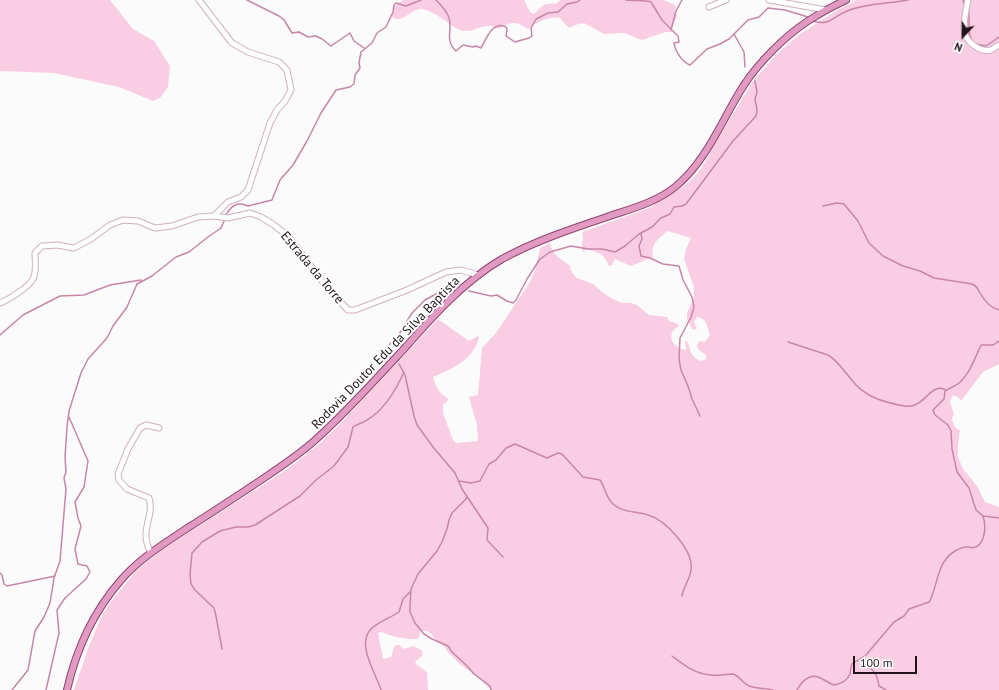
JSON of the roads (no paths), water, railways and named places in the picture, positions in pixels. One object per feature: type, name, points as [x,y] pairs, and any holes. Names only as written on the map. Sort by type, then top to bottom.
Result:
[{"type":"main road","name":"Rodovia Doutor Edu da Silva Baptista","points":[[67,690],[77,655],[89,628],[119,582],[129,572],[151,553],[313,443],[356,401],[444,305],[478,275],[501,260],[535,243],[644,204],[666,194],[682,181],[699,161],[752,74],[770,54],[810,19],[846,0]]},
{"type":"street","points":[[199,0],[232,43],[248,52],[273,60],[283,65],[287,70],[291,90],[270,123],[248,190],[241,197],[228,202],[214,216]]},
{"type":"street","points":[[709,7],[726,0]]},
{"type":"street","points":[[769,0],[826,10]]},
{"type":"street","points":[[968,0],[964,30],[966,38],[974,46],[983,50],[990,50],[999,45]]},
{"type":"street","name":"Estrada da Torre","points":[[0,303],[25,287],[34,278],[35,253],[42,246],[57,245],[74,248],[91,239],[110,225],[123,220],[138,221],[155,228],[172,226],[198,217],[214,216],[226,218],[250,213],[261,217],[290,238],[328,289],[348,310],[355,310],[408,290],[446,272],[461,270],[478,275]]},
{"type":"street","points":[[151,553],[146,537],[150,498],[127,489],[119,480],[118,474],[128,449],[140,428],[146,425],[159,428]]},
{"type":"waterway","points":[[247,0],[279,16],[284,20],[292,33],[299,32],[308,37],[316,36],[331,46],[350,33],[354,41],[364,48]]},
{"type":"waterway","points":[[226,215],[232,207],[238,204],[248,206],[272,200],[280,180],[293,165],[321,113],[336,90],[350,87],[354,84],[355,75],[360,68],[359,63],[361,52],[372,43],[377,33],[386,27],[393,12],[394,5],[396,3],[406,6],[421,0]]},
{"type":"waterway","points":[[436,0],[444,8],[448,15],[450,22],[450,43],[456,51],[463,45],[481,48],[490,32],[497,26],[506,27],[506,36],[515,42],[529,38],[532,36],[531,28],[536,19],[548,13],[558,12],[567,4],[580,0]]},
{"type":"waterway","points":[[626,0],[651,2],[662,20],[678,36],[679,42],[674,43],[676,49],[679,56],[690,65],[707,49],[729,39],[748,20],[759,17],[768,8],[785,10],[808,17]]},
{"type":"waterway","points":[[671,30],[676,11],[682,0]]},
{"type":"waterway","points":[[812,21],[827,22],[854,8],[908,0]]},
{"type":"waterway","points":[[963,0],[965,6]]},
{"type":"waterway","points":[[968,9],[969,30],[973,42]]},
{"type":"waterway","points":[[734,34],[744,52],[745,67]]},
{"type":"waterway","points":[[976,44],[986,46],[999,37]]},
{"type":"waterway","points":[[469,291],[491,296],[497,295],[513,303],[540,259],[550,252],[571,246],[588,249],[602,249],[615,252],[639,234],[652,227],[661,218],[670,214],[674,207],[686,204],[733,141],[756,116],[757,110],[755,99],[757,92],[755,81]]},
{"type":"waterway","points":[[823,206],[837,203],[844,204],[858,221],[869,243],[883,256],[903,266],[920,271],[934,278],[972,284],[988,303],[999,310]]},
{"type":"waterway","points":[[12,690],[28,670],[35,631],[44,617],[50,603],[54,578],[60,561],[66,489],[64,478],[66,472],[65,457],[67,427],[69,411],[81,373],[88,359],[107,338],[113,326],[127,307],[137,284],[152,276],[176,257],[189,252],[221,228],[225,219]]},
{"type":"waterway","points":[[641,233],[642,239],[639,246],[641,256],[663,264],[679,266],[683,280],[692,297],[694,307],[691,317],[680,338],[679,359],[681,370],[700,416]]},
{"type":"waterway","points":[[0,335],[23,315],[60,296],[84,295],[110,285],[141,280]]},
{"type":"waterway","points":[[390,357],[386,352],[386,348],[398,336],[412,313],[425,300],[456,283]]},
{"type":"waterway","points":[[999,341],[993,345],[981,345],[966,375],[959,383],[945,391],[944,399],[933,410],[935,415],[948,425],[951,431],[952,449],[957,472],[969,488],[976,510],[983,516],[999,518]]},
{"type":"waterway","points":[[788,342],[832,357],[862,390],[874,398],[889,403],[911,406],[917,404],[936,389],[940,388],[946,390]]},
{"type":"waterway","points":[[399,364],[405,375],[417,425],[455,473],[462,489],[488,528],[487,540],[503,557]]},
{"type":"waterway","points":[[222,649],[214,608],[195,590],[191,584],[190,574],[192,553],[202,542],[220,531],[236,527],[248,527],[255,525],[300,496],[316,480],[334,466],[348,447],[353,427],[379,411],[397,386],[404,372]]},
{"type":"waterway","points":[[46,690],[59,633],[57,610],[65,598],[86,579],[90,572],[87,566],[78,564],[75,549],[81,526],[75,502],[84,487],[88,461],[69,417]]},
{"type":"waterway","points":[[459,481],[471,483],[480,481],[489,464],[496,460],[506,448],[515,444],[547,458],[558,453],[562,454],[583,477],[600,480],[609,499],[617,507],[655,518],[663,523],[677,537],[688,554],[691,562],[691,570],[682,596]]},
{"type":"waterway","points":[[467,496],[466,499],[452,513],[442,542],[437,551],[418,574],[411,589],[410,612],[415,623],[424,634],[448,646],[474,674],[490,686],[491,690]]},
{"type":"waterway","points":[[797,690],[808,678],[815,676],[834,685],[847,679],[850,674],[852,664],[863,658],[894,622],[904,616],[909,609],[929,602],[932,597],[940,569],[948,557],[961,548],[976,547],[979,545],[982,541],[985,528],[983,516]]},
{"type":"waterway","points":[[0,573],[4,584],[7,586],[55,576]]},
{"type":"waterway","points":[[381,690],[368,658],[366,650],[367,634],[372,628],[382,621],[399,612],[403,599],[411,591]]},
{"type":"waterway","points":[[672,656],[681,663],[700,673],[714,675],[733,674],[749,686],[773,690]]},
{"type":"waterway","points":[[861,659],[862,662],[876,674],[879,686],[886,690]]}]
